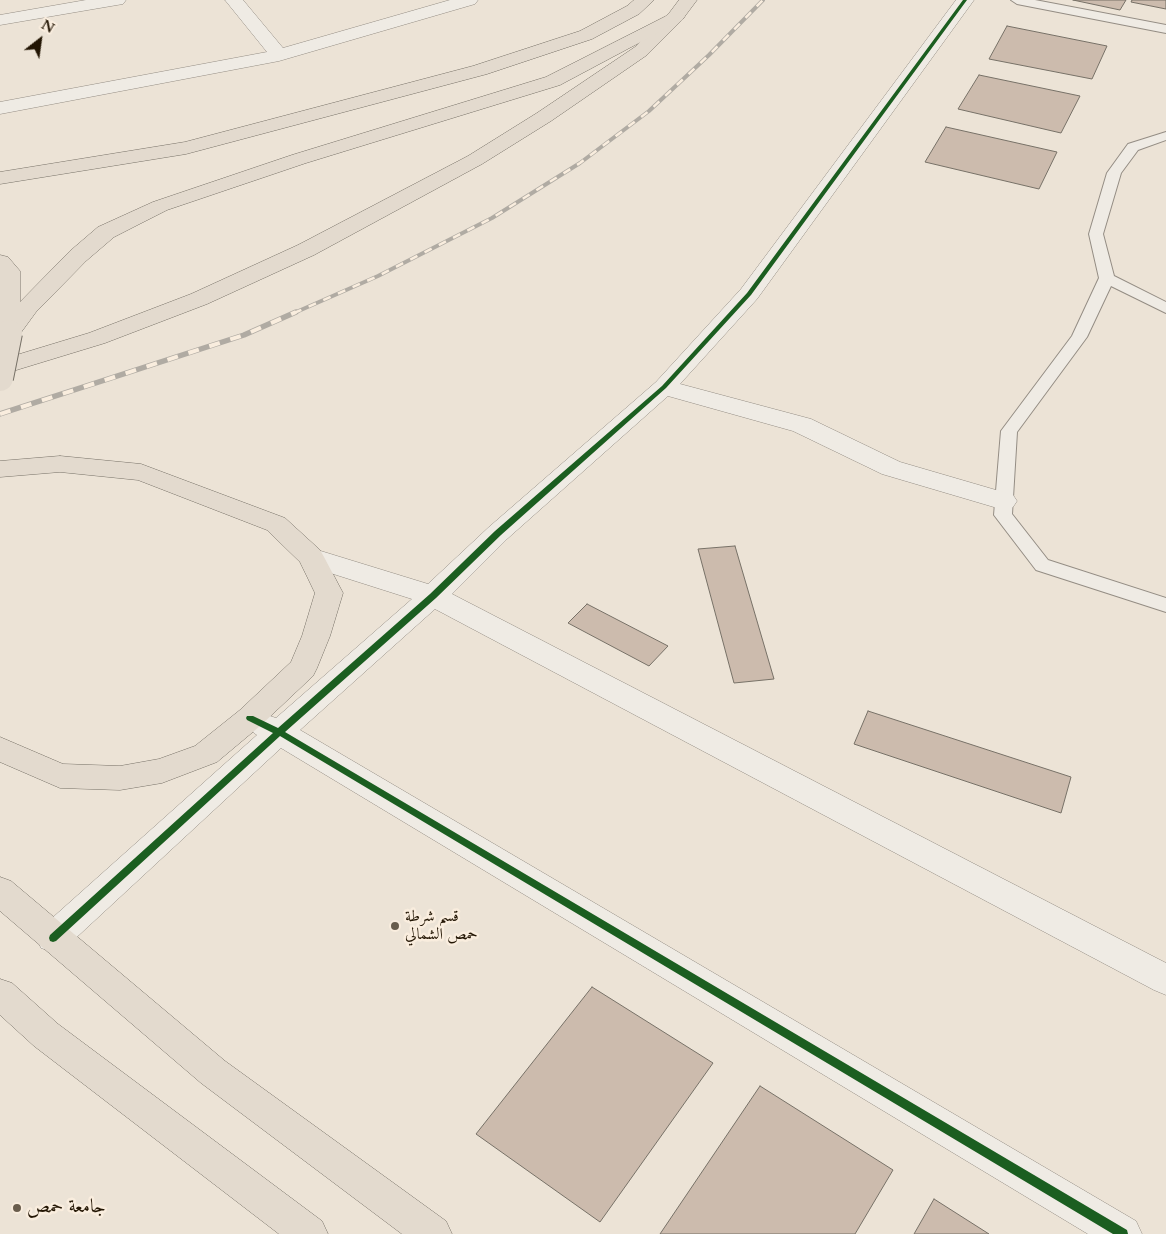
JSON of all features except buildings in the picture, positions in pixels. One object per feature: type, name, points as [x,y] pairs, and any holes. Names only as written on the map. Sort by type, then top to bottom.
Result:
[{"type":"main road","points":[[0,178],[186,148],[480,70],[586,34],[634,10],[644,0]]},
{"type":"main road","points":[[9,333],[28,307],[78,256],[106,232],[152,210],[298,159],[553,81],[682,8]]},
{"type":"main road","points":[[0,368],[97,338],[199,299],[306,250],[475,160],[544,117],[641,51],[682,8]]},
{"type":"main road","points":[[0,262],[10,271],[9,333],[0,378]]},
{"type":"main road","points":[[0,469],[60,464],[141,472],[276,524],[311,557],[329,593],[316,636],[303,668],[250,718],[206,754],[162,771],[120,778],[60,776],[0,748]]},
{"type":"main road","points":[[0,891],[213,1072],[433,1234]]},
{"type":"main road","points":[[0,994],[46,1035],[309,1234]]},
{"type":"street","points":[[0,20],[117,0]]},
{"type":"street","points":[[234,0],[279,55]]},
{"type":"street","points":[[0,108],[279,55],[439,4],[470,0]]},
{"type":"street","points":[[53,938],[279,732],[433,596],[498,533],[664,386],[749,294],[965,0]]},
{"type":"street","points":[[664,386],[802,424],[891,468],[1004,501]]},
{"type":"street","points":[[311,557],[433,596],[1166,980]]},
{"type":"street","points":[[250,718],[279,732],[1123,1234]]},
{"type":"lane","points":[[1016,0],[1166,28]]},
{"type":"lane","points":[[1166,136],[1133,147],[1114,173],[1096,234],[1107,278],[1079,337],[1009,431],[1003,515],[1042,565],[1166,605]]},
{"type":"lane","points":[[1107,278],[1166,308]]},
{"type":"railway","points":[[294,313],[378,276],[492,218],[580,163],[649,111],[709,55],[763,0]]},
{"type":"railway","points":[[0,414],[244,335],[296,312]]},
{"type":"cycle path","points":[[53,938],[279,732],[433,596],[498,533],[664,387],[749,294],[965,0]]},
{"type":"cycle path","points":[[250,718],[279,732],[1123,1234]]},
{"type":"place","name":"قسم شرطة حمص الشمالي","points":[[395,926]]},
{"type":"place","name":"جامعة حمص","points":[[17,1208]]}]
